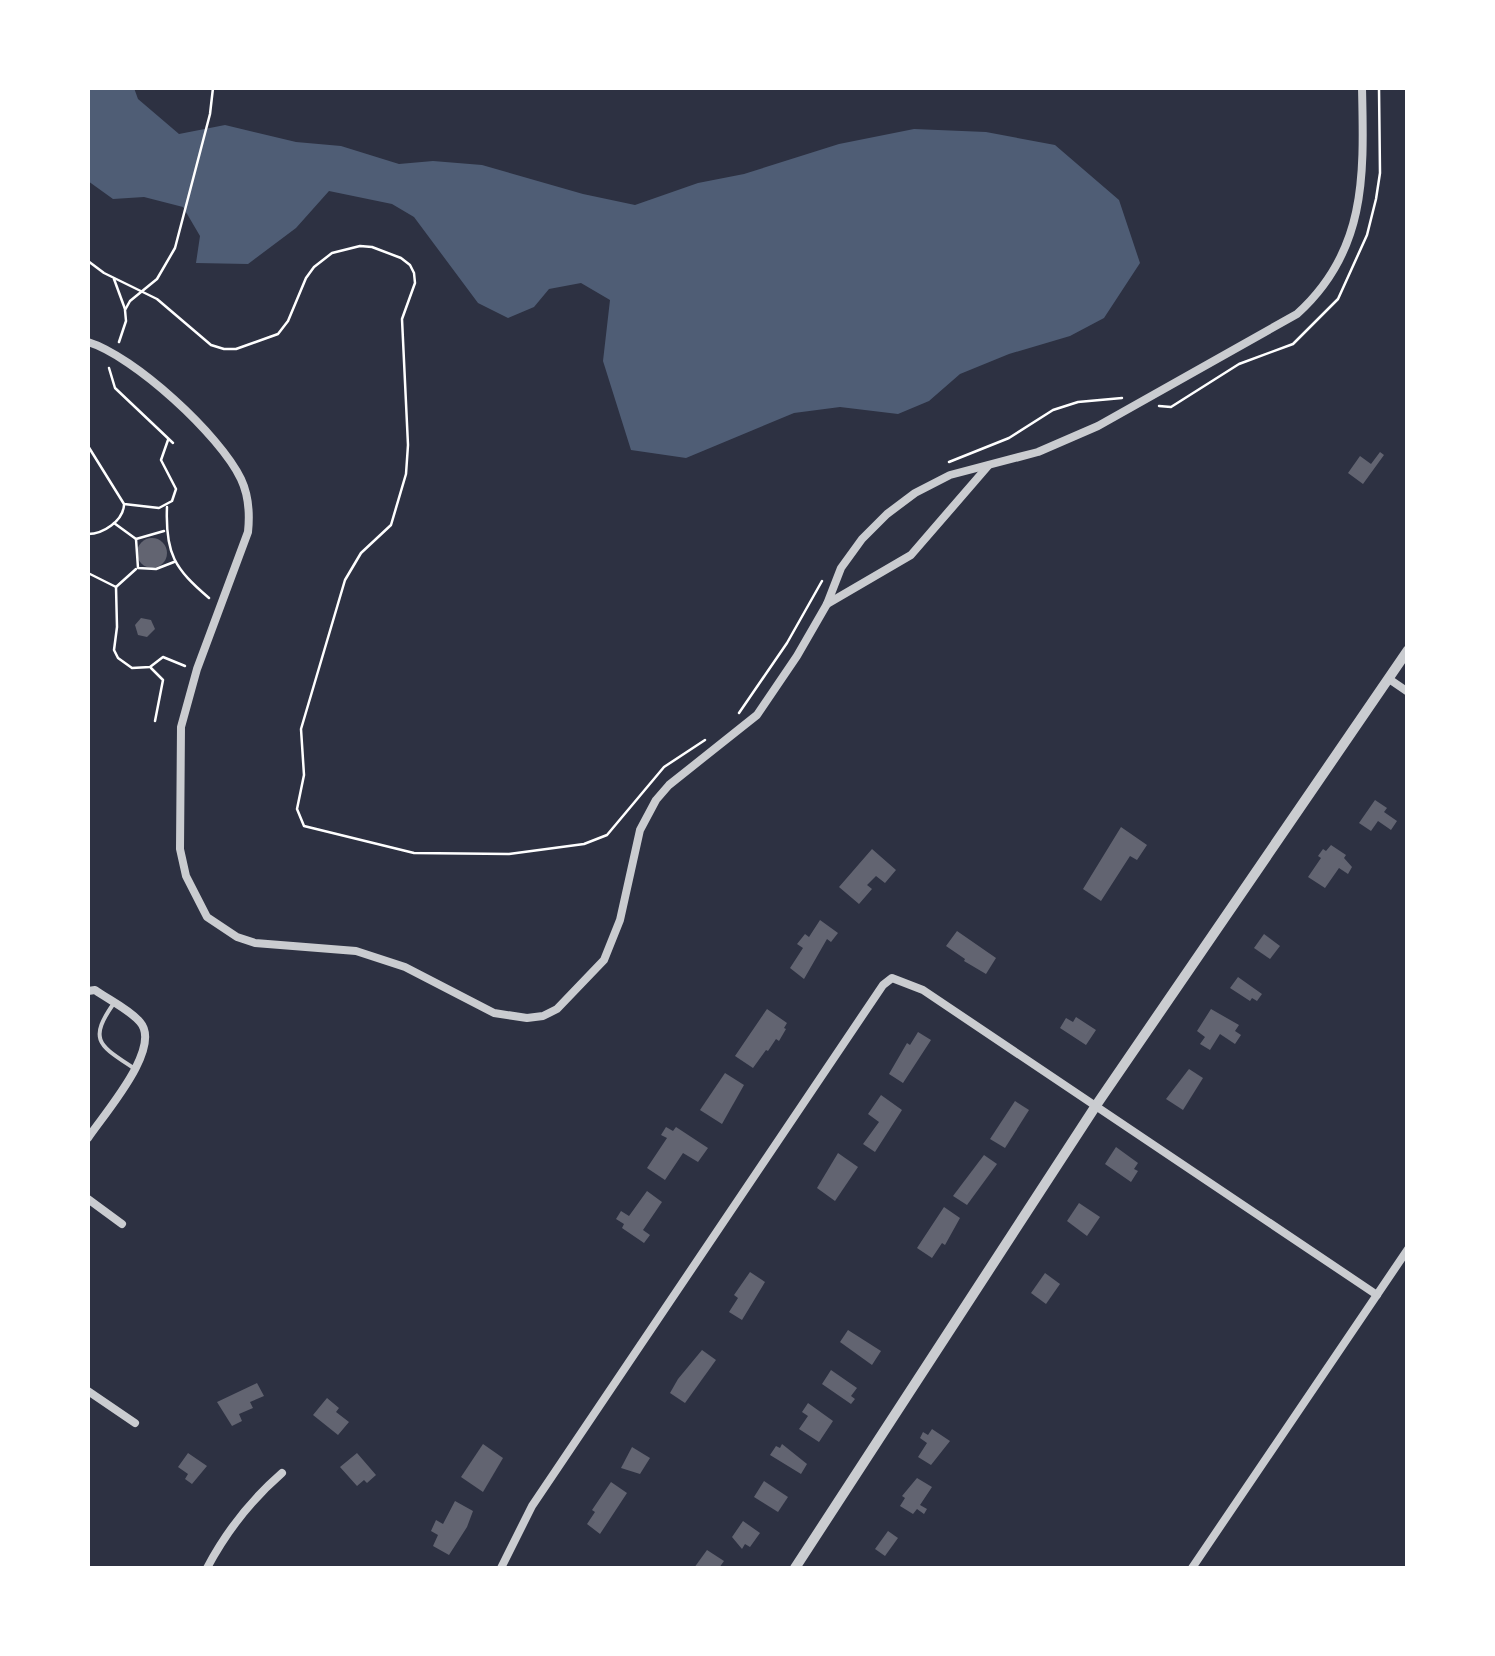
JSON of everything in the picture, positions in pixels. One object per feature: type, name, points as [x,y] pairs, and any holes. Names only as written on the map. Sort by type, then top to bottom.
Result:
[{"type":"street","points":[[88,342],[115,353],[146,376],[205,431],[240,476],[250,514],[248,532],[197,669],[181,727],[178,826],[186,876],[207,917],[237,937],[255,943],[337,948],[380,958],[494,1013],[527,1018],[557,1009],[604,960],[620,920],[646,816],[670,785],[757,715],[827,604],[841,568],[887,514],[915,493],[950,475],[1038,452],[1146,402],[1297,314],[1332,277],[1356,221],[1362,88]]},
{"type":"street","points":[[827,604],[911,555],[988,466]]},
{"type":"street","points":[[795,1568],[1097,1104],[1408,650]]},
{"type":"street","points":[[1388,679],[1408,692]]},
{"type":"street","points":[[502,1568],[532,1506],[882,985],[892,978],[923,990],[1377,1295]]},
{"type":"street","points":[[88,991],[95,990],[123,1009],[146,1032],[146,1050],[88,1138]]},
{"type":"street","points":[[88,1199],[122,1224]]},
{"type":"street","points":[[1192,1568],[1408,1249]]},
{"type":"street","points":[[88,1391],[135,1423]]},
{"type":"street","points":[[207,1568],[253,1500],[282,1473]]},
{"type":"lane","points":[[114,1003],[98,1029],[99,1040],[106,1050],[135,1069]]},
{"type":"path","points":[[125,310],[165,267],[177,241],[210,114],[213,88]]},
{"type":"path","points":[[945,463],[1009,438],[1053,410],[1078,402],[1125,398],[1171,407],[1239,364],[1294,344],[1338,299],[1367,235],[1380,174],[1380,88]]},
{"type":"path","points":[[88,261],[167,306],[211,344],[236,349],[278,334],[314,267],[332,253],[372,247],[401,258],[414,274],[415,282],[402,319],[406,474],[391,525],[361,554],[346,580],[301,730],[304,775],[297,809],[304,826],[414,853],[509,854],[584,844],[607,836],[664,767],[712,734]]},
{"type":"path","points":[[114,278],[126,320],[109,366],[115,388],[173,443]]},
{"type":"path","points":[[168,439],[162,460],[176,489],[167,506],[166,530],[174,562],[220,608]]},
{"type":"path","points":[[88,446],[124,504],[123,515],[114,523],[88,534]]},
{"type":"path","points":[[124,504],[167,506]]},
{"type":"path","points":[[114,523],[136,539]]},
{"type":"path","points":[[136,539],[166,530]]},
{"type":"path","points":[[136,539],[138,568]]},
{"type":"path","points":[[174,562],[156,569],[138,568],[116,587],[114,650],[132,668],[150,667],[163,656],[197,669]]},
{"type":"path","points":[[739,713],[787,643],[827,572]]},
{"type":"path","points":[[88,573],[116,587]]},
{"type":"path","points":[[150,667],[163,680],[155,722]]},
{"type":"water","points":[[88,88],[134,88],[138,99],[179,134],[225,125],[296,142],[341,146],[399,164],[433,161],[482,165],[635,205],[698,183],[744,174],[839,144],[914,129],[986,132],[1055,145],[1119,200],[1140,263],[1104,318],[1070,336],[960,374],[929,401],[898,414],[840,407],[794,413],[686,458],[631,450],[603,361],[610,300],[581,283],[549,289],[534,307],[508,318],[478,303],[414,217],[392,204],[329,191],[296,228],[248,264],[196,263],[200,236],[183,207],[144,197],[113,199],[88,181]]},
{"type":"building","points":[[1380,452],[1384,455],[1363,484],[1348,473],[1360,456],[1371,464]]},
{"type":"building","points":[[152,538],[163,542],[167,553],[163,564],[152,568],[141,564],[137,553],[141,542]]},
{"type":"building","points":[[141,618],[151,620],[155,629],[147,637],[138,635],[135,625]]},
{"type":"building","points":[[1375,800],[1397,821],[1391,830],[1378,821],[1371,831],[1359,823]]},
{"type":"building","points":[[1121,827],[1147,845],[1137,860],[1130,856],[1101,901],[1083,889]]},
{"type":"building","points":[[1331,845],[1346,855],[1344,858],[1352,867],[1348,874],[1339,868],[1325,888],[1308,877],[1323,849],[1326,851]]},
{"type":"building","points":[[872,849],[896,870],[885,883],[876,876],[867,885],[872,889],[859,904],[839,887]]},
{"type":"building","points":[[820,920],[838,933],[831,942],[827,939],[804,979],[790,968],[803,948],[797,944],[805,934],[809,937]]},
{"type":"building","points":[[957,931],[996,958],[986,974],[946,946]]},
{"type":"building","points":[[1264,934],[1280,946],[1270,959],[1254,948]]},
{"type":"building","points":[[1238,977],[1262,994],[1257,1001],[1250,1001],[1230,988]]},
{"type":"building","points":[[767,1009],[787,1023],[786,1029],[753,1068],[735,1056]]},
{"type":"building","points":[[1211,1009],[1239,1025],[1235,1031],[1241,1035],[1235,1044],[1220,1034],[1210,1050],[1200,1044],[1205,1037],[1197,1031]]},
{"type":"building","points":[[1076,1017],[1096,1030],[1086,1045],[1060,1028],[1066,1018],[1073,1022]]},
{"type":"building","points":[[918,1032],[931,1040],[903,1083],[889,1074]]},
{"type":"building","points":[[1189,1069],[1203,1078],[1183,1110],[1166,1099]]},
{"type":"building","points":[[725,1073],[744,1085],[722,1124],[700,1110]]},
{"type":"building","points":[[881,1095],[902,1110],[875,1152],[863,1144],[879,1122],[868,1114]]},
{"type":"building","points":[[1015,1101],[1029,1110],[1005,1148],[990,1139]]},
{"type":"building","points":[[666,1127],[673,1131],[676,1127],[708,1148],[698,1162],[683,1153],[665,1180],[647,1168],[667,1138],[661,1135]]},
{"type":"building","points":[[1116,1147],[1138,1163],[1131,1182],[1105,1164]]},
{"type":"building","points":[[838,1153],[858,1167],[835,1201],[817,1188]]},
{"type":"building","points":[[984,1155],[997,1164],[967,1205],[953,1196]]},
{"type":"building","points":[[647,1191],[662,1202],[643,1230],[650,1235],[644,1243],[616,1219],[621,1211],[629,1216]]},
{"type":"building","points":[[1079,1203],[1100,1217],[1087,1236],[1067,1221]]},
{"type":"building","points":[[944,1207],[960,1218],[945,1245],[942,1243],[932,1258],[917,1248]]},
{"type":"building","points":[[750,1272],[765,1282],[742,1320],[729,1312],[738,1298],[734,1295]]},
{"type":"building","points":[[1045,1273],[1060,1284],[1046,1304],[1031,1293]]},
{"type":"building","points":[[848,1330],[881,1351],[872,1365],[840,1342]]},
{"type":"building","points":[[702,1350],[716,1360],[685,1403],[670,1393]]},
{"type":"building","points":[[831,1370],[857,1388],[851,1404],[822,1384]]},
{"type":"building","points":[[257,1383],[264,1396],[250,1402],[253,1408],[239,1414],[242,1421],[232,1426],[217,1402]]},
{"type":"building","points":[[327,1398],[349,1422],[338,1435],[313,1415]]},
{"type":"building","points":[[808,1403],[833,1421],[819,1442],[799,1429],[808,1416],[802,1412]]},
{"type":"building","points":[[932,1429],[950,1441],[931,1465],[918,1457],[927,1443],[920,1438],[923,1432],[928,1435]]},
{"type":"building","points":[[483,1444],[503,1458],[483,1492],[461,1477]]},
{"type":"building","points":[[782,1444],[807,1464],[801,1474],[770,1455]]},
{"type":"building","points":[[632,1447],[650,1458],[640,1474],[621,1468]]},
{"type":"building","points":[[188,1453],[207,1466],[192,1484],[185,1479],[188,1474],[178,1467]]},
{"type":"building","points":[[357,1453],[376,1475],[357,1486],[340,1467]]},
{"type":"building","points":[[917,1478],[932,1487],[920,1505],[927,1509],[924,1514],[917,1509],[913,1514],[900,1506],[905,1498],[902,1496]]},
{"type":"building","points":[[764,1481],[788,1497],[778,1512],[754,1497]]},
{"type":"building","points":[[611,1482],[627,1493],[600,1534],[587,1524]]},
{"type":"building","points":[[455,1501],[473,1511],[449,1555],[433,1546],[438,1535],[431,1531],[436,1520],[443,1524]]},
{"type":"building","points":[[743,1521],[760,1533],[750,1547],[745,1544],[742,1549],[732,1537]]},
{"type":"building","points":[[888,1531],[898,1538],[885,1556],[875,1549]]},
{"type":"building","points":[[707,1550],[724,1561],[719,1568],[694,1568]]}]
